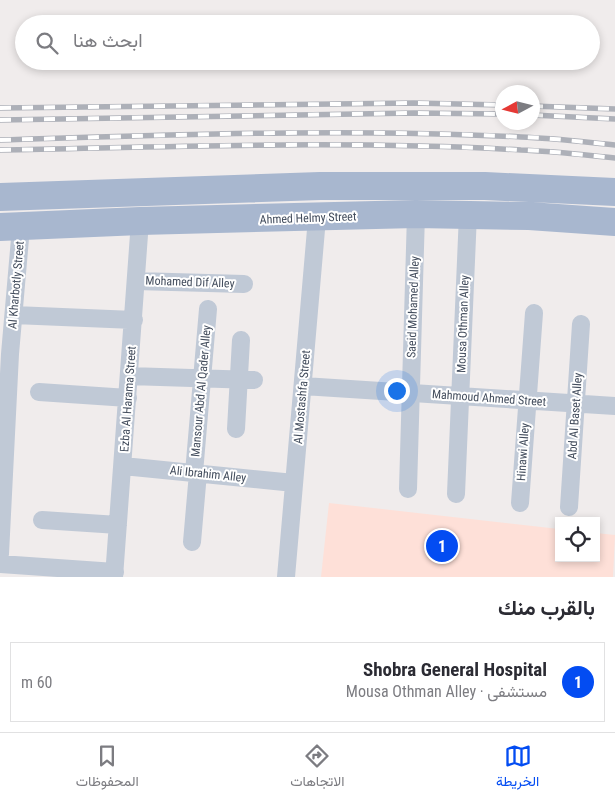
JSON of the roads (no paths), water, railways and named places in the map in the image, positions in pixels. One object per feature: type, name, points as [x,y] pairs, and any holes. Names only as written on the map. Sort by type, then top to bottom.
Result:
[{"type":"main road","points":[[0,197],[320,186],[485,186],[615,192]]},
{"type":"main road","name":"Ahmed Helmy Street","points":[[10,227],[416,214],[538,216],[615,222]]},
{"type":"street","name":"Saeid Mohamed Alley","points":[[408,489],[416,214]]},
{"type":"street","name":"Mousa Othman Alley","points":[[456,494],[468,214]]},
{"type":"street","name":"Al Mostashfa Street","points":[[286,577],[318,218]]},
{"type":"street","name":"Ezba Al Harama Street","points":[[114,575],[140,222]]},
{"type":"street","name":"Al Kharbotly Street","points":[[0,554],[5,354],[14,315],[10,227]]},
{"type":"street","name":"Mohamed Dif Alley","points":[[136,281],[244,284]]},
{"type":"street","name":"Mansour Abd Al Qader Alley","points":[[192,542],[208,309]]},
{"type":"street","name":"Hinawi Alley","points":[[520,503],[534,312]]},
{"type":"street","points":[[14,315],[134,320]]},
{"type":"street","name":"Abd Al Baset Alley","points":[[569,507],[581,324]]},
{"type":"street","points":[[236,429],[246,380],[241,340]]},
{"type":"street","points":[[129,376],[246,380]]},
{"type":"street","name":"Mahmoud Ahmed Street","points":[[303,386],[615,406]]},
{"type":"street","points":[[39,392],[128,398]]},
{"type":"street","name":"Ali Ibrahim Alley","points":[[123,466],[294,483]]},
{"type":"street","points":[[42,520],[118,526]]},
{"type":"street","points":[[0,564],[114,575]]},
{"type":"railway","points":[[0,108],[414,103],[495,105]]},
{"type":"railway","points":[[540,106],[615,109]]},
{"type":"railway","points":[[0,120],[414,113],[495,114]]},
{"type":"railway","points":[[540,115],[615,119]]},
{"type":"railway","points":[[0,140],[260,133],[391,133],[533,138],[615,145]]},
{"type":"railway","points":[[0,150],[261,145],[391,145],[568,153],[615,158]]},
{"type":"place","name":"Shobra General Hospital","points":[[442,546]]}]
